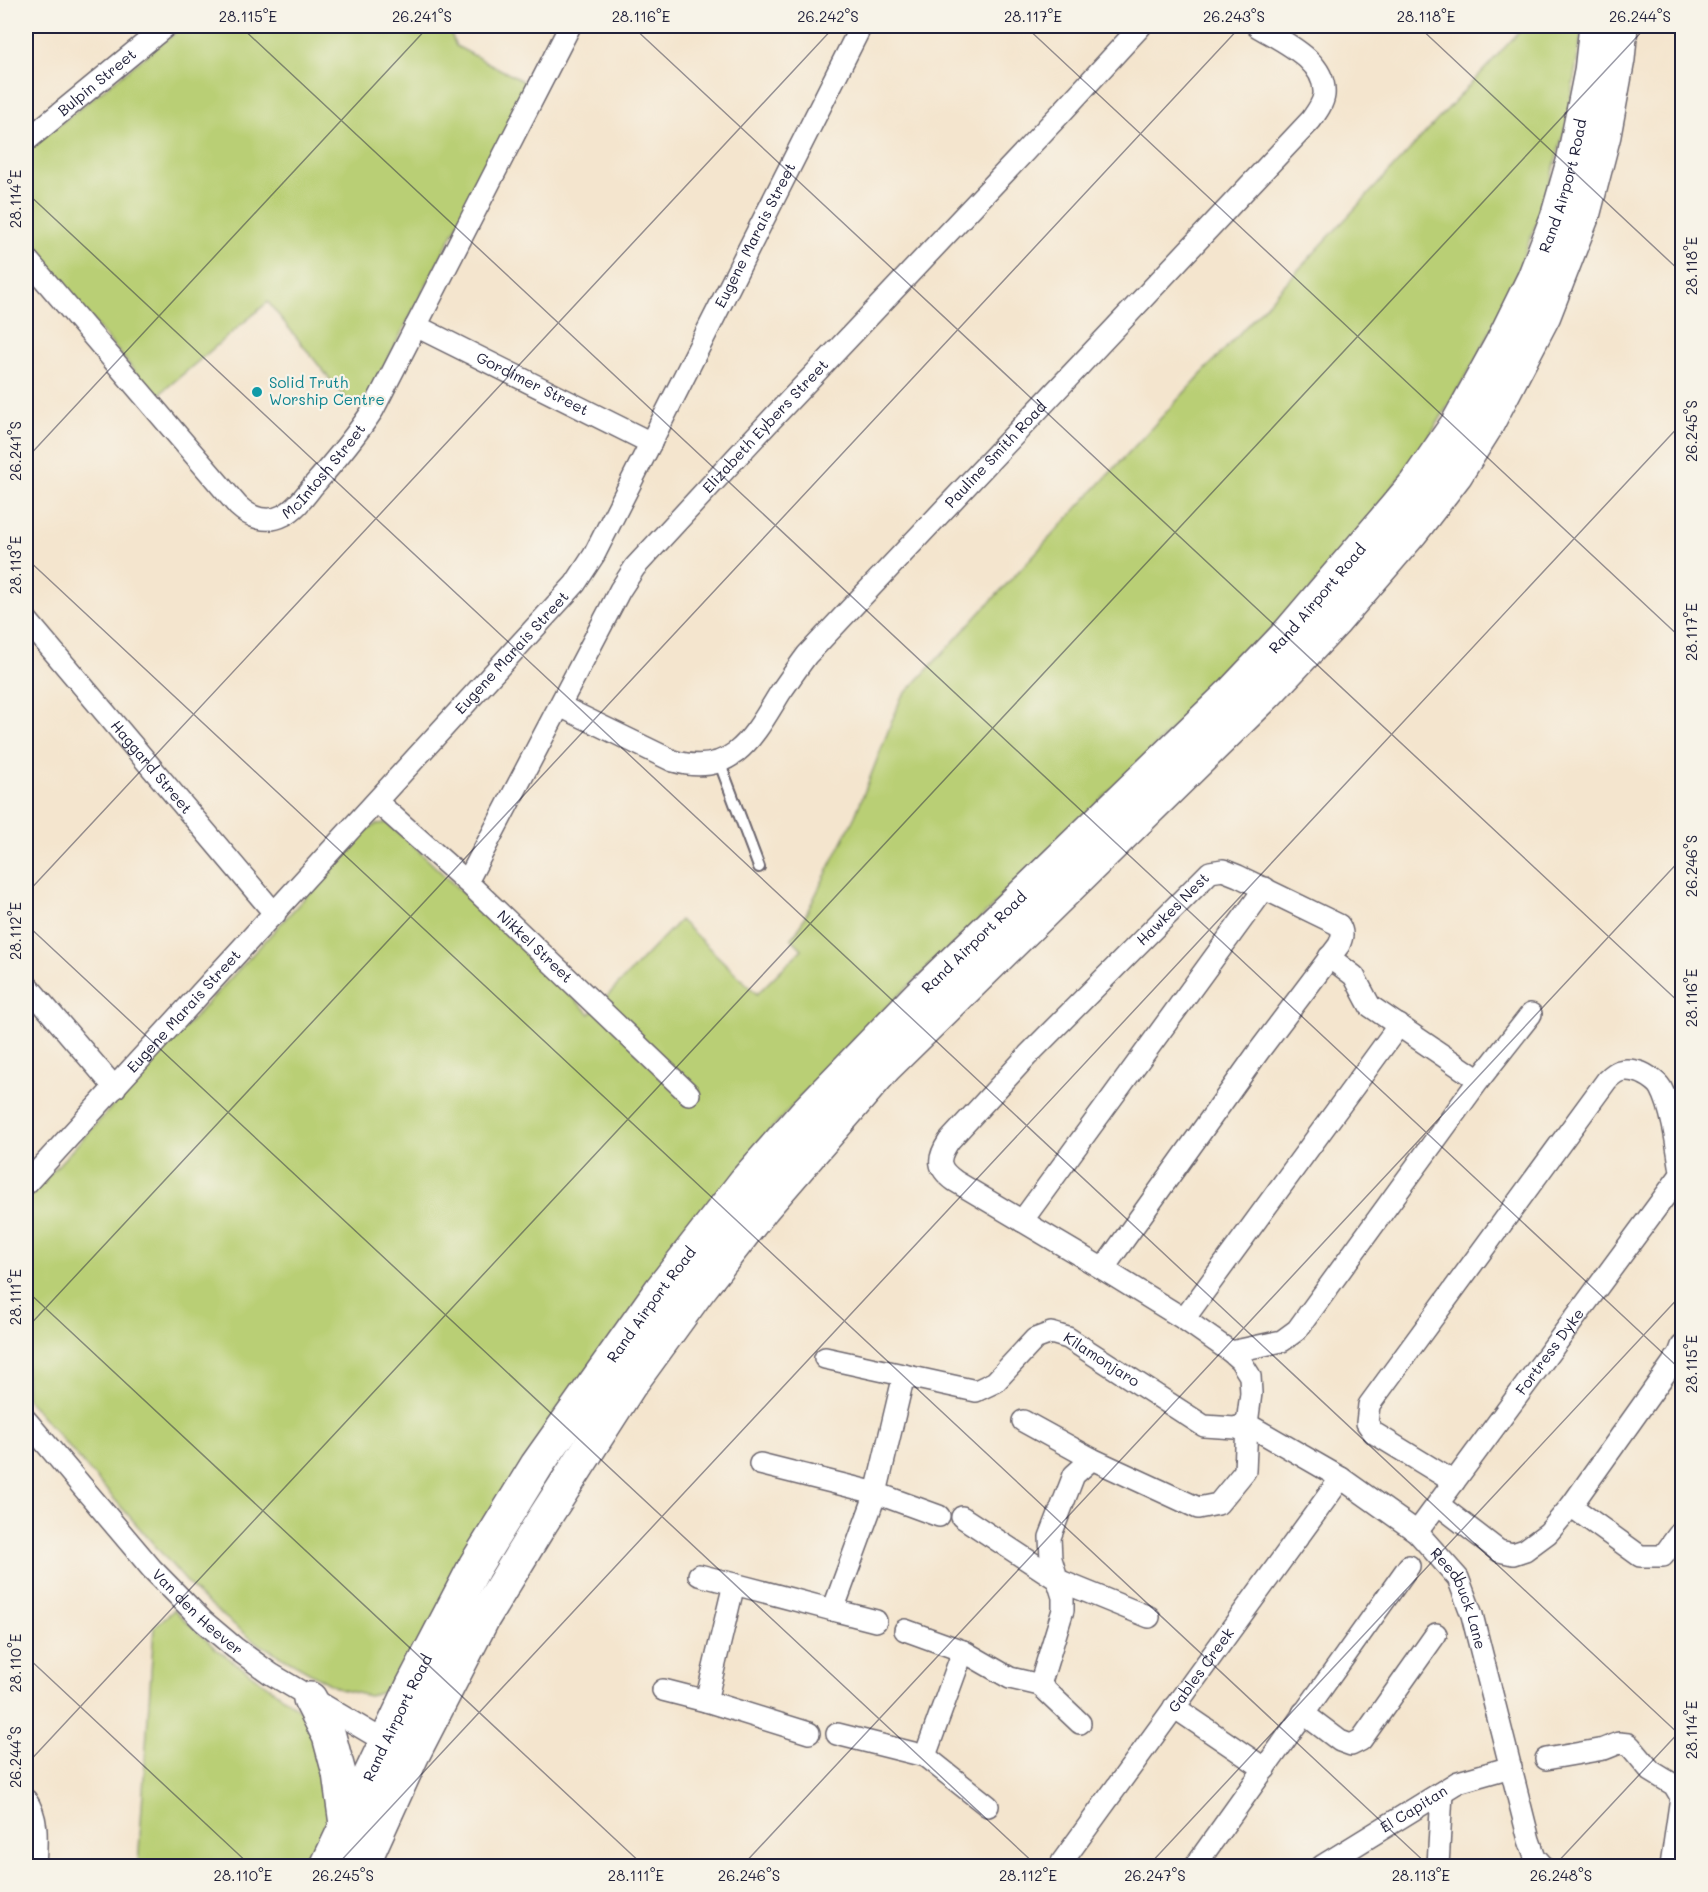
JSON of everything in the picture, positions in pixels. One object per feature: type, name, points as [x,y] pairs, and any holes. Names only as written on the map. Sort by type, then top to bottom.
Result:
[{"type":"main road","name":"Rand Airport Road","points":[[362,1866],[398,1750],[475,1566],[537,1465],[661,1290],[745,1182],[806,1113],[920,995],[1249,675],[1289,633],[1415,485],[1458,423],[1502,344],[1534,278],[1557,218],[1574,162],[1591,72],[1596,26]]},
{"type":"main road","name":"Rand Airport Road","points":[[327,1866],[346,1824],[398,1750],[483,1618],[588,1447],[698,1291],[763,1208],[885,1067],[1268,692],[1334,622],[1412,531],[1456,474],[1485,428],[1544,315],[1584,212],[1604,135],[1618,59],[1621,26]]},
{"type":"main road","points":[[310,1699],[329,1736],[339,1773],[346,1824]]},
{"type":"street","name":"Bulpin Street","points":[[26,141],[166,26]]},
{"type":"street","name":"McIntosh Street","points":[[26,258],[245,513],[256,519],[272,519],[290,512],[334,463],[373,410],[570,26]]},
{"type":"street","name":"Eugene Marais Street","points":[[26,1184],[575,584],[604,536],[861,26]]},
{"type":"street","name":"Elizabeth Eybers Street","points":[[467,882],[620,590],[649,550],[1141,26]]},
{"type":"street","name":"Pauline Smith Road","points":[[560,706],[673,761],[688,765],[701,766],[738,752],[751,739],[807,655],[1311,120],[1322,103],[1324,95],[1319,72],[1308,59],[1257,26]]},
{"type":"street","name":"Gordimer Street","points":[[416,326],[651,443]]},
{"type":"street","name":"Haggard Street","points":[[26,620],[275,914]]},
{"type":"street","name":"Nikkel Street","points":[[377,802],[467,882],[689,1094]]},
{"type":"street","name":"Hawkes Nest","points":[[1023,1421],[1092,1459],[1198,1508],[1218,1504],[1245,1471],[1251,1393],[1250,1376],[1240,1360],[1184,1319],[946,1175],[941,1166],[941,1153],[949,1141],[1028,1055],[1210,872],[1223,870],[1339,925],[1342,937],[1339,945],[1103,1269]]},
{"type":"street","points":[[1022,1221],[1265,888]]},
{"type":"street","points":[[1329,957],[1353,976],[1370,1006],[1479,1080]]},
{"type":"street","points":[[26,984],[115,1088]]},
{"type":"street","points":[[1231,1352],[1282,1341],[1297,1330],[1479,1080],[1531,1014]]},
{"type":"street","points":[[1184,1319],[1399,1025]]},
{"type":"street","points":[[1454,1482],[1374,1432],[1367,1423],[1369,1405],[1607,1080],[1616,1071],[1627,1069],[1640,1071],[1660,1086],[1667,1103],[1682,1176]]},
{"type":"street","name":"Fortress Dyke","points":[[1418,1532],[1682,1176]]},
{"type":"street","name":"Kilamonjaro","points":[[825,1358],[976,1391],[995,1383],[1035,1339],[1051,1332],[1068,1338],[1204,1426],[1235,1428],[1247,1424]]},
{"type":"street","points":[[1439,1505],[1499,1551],[1513,1554],[1525,1550],[1548,1533],[1571,1506],[1683,1346]]},
{"type":"street","points":[[833,1610],[876,1493],[904,1375]]},
{"type":"street","name":"Van den Heever","points":[[26,1419],[176,1596],[235,1648],[271,1674],[398,1750]]},
{"type":"street","name":"Reedbuck Lane","points":[[1247,1424],[1341,1478],[1418,1532],[1458,1578],[1465,1594],[1529,1840],[1535,1857],[1543,1866]]},
{"type":"street","points":[[1040,1685],[1063,1610],[1063,1597],[1051,1559],[1050,1537],[1074,1475],[1092,1459]]},
{"type":"street","points":[[760,1464],[876,1493],[939,1516]]},
{"type":"street","name":"Gables Creek","points":[[1062,1862],[1341,1478]]},
{"type":"street","points":[[1571,1506],[1640,1556],[1663,1556],[1683,1530]]},
{"type":"street","points":[[962,1517],[1058,1580],[1149,1617]]},
{"type":"street","points":[[1195,1866],[1410,1566]]},
{"type":"street","points":[[699,1575],[876,1621]]},
{"type":"street","points":[[706,1701],[734,1584]]},
{"type":"street","points":[[905,1630],[963,1651],[1010,1678],[1040,1685],[1080,1723]]},
{"type":"street","points":[[1303,1713],[1340,1741],[1351,1745],[1360,1740],[1436,1634]]},
{"type":"street","points":[[925,1756],[963,1651]]},
{"type":"street","points":[[663,1690],[809,1732]]},
{"type":"street","points":[[1174,1707],[1265,1769]]},
{"type":"street","points":[[837,1734],[925,1756],[988,1806]]},
{"type":"street","points":[[1546,1759],[1604,1749],[1619,1743],[1628,1744],[1651,1771],[1678,1784],[1681,1797],[1671,1866]]},
{"type":"street","name":"El Capitan","points":[[1322,1866],[1458,1782],[1511,1767]]},
{"type":"street","points":[[1438,1866],[1442,1792]]},
{"type":"street","points":[[26,1800],[33,1814],[36,1828],[35,1866]]},
{"type":"lane","points":[[719,761],[759,867]]},
{"type":"green space","points":[[184,26],[448,26],[456,46],[530,85],[363,407],[350,404],[268,302],[156,397],[26,241],[26,151]]},
{"type":"green space","points":[[1518,26],[1583,26],[1566,125],[1543,205],[1511,289],[1477,358],[1431,434],[1369,519],[1301,602],[988,911],[868,1025],[758,1143],[421,1642],[391,1690],[369,1696],[339,1689],[254,1641],[199,1596],[26,1398],[26,1200],[368,829],[377,824],[387,823],[406,839],[590,1014],[680,920],[757,994],[802,949],[791,938],[798,930],[855,816],[901,698],[1519,32]]},
{"type":"green space","points":[[174,1610],[215,1648],[306,1716],[320,1739],[333,1822],[316,1866],[138,1866],[154,1627]]},
{"type":"place","name":"Solid Truth Worship Centre","points":[[257,392]]}]
